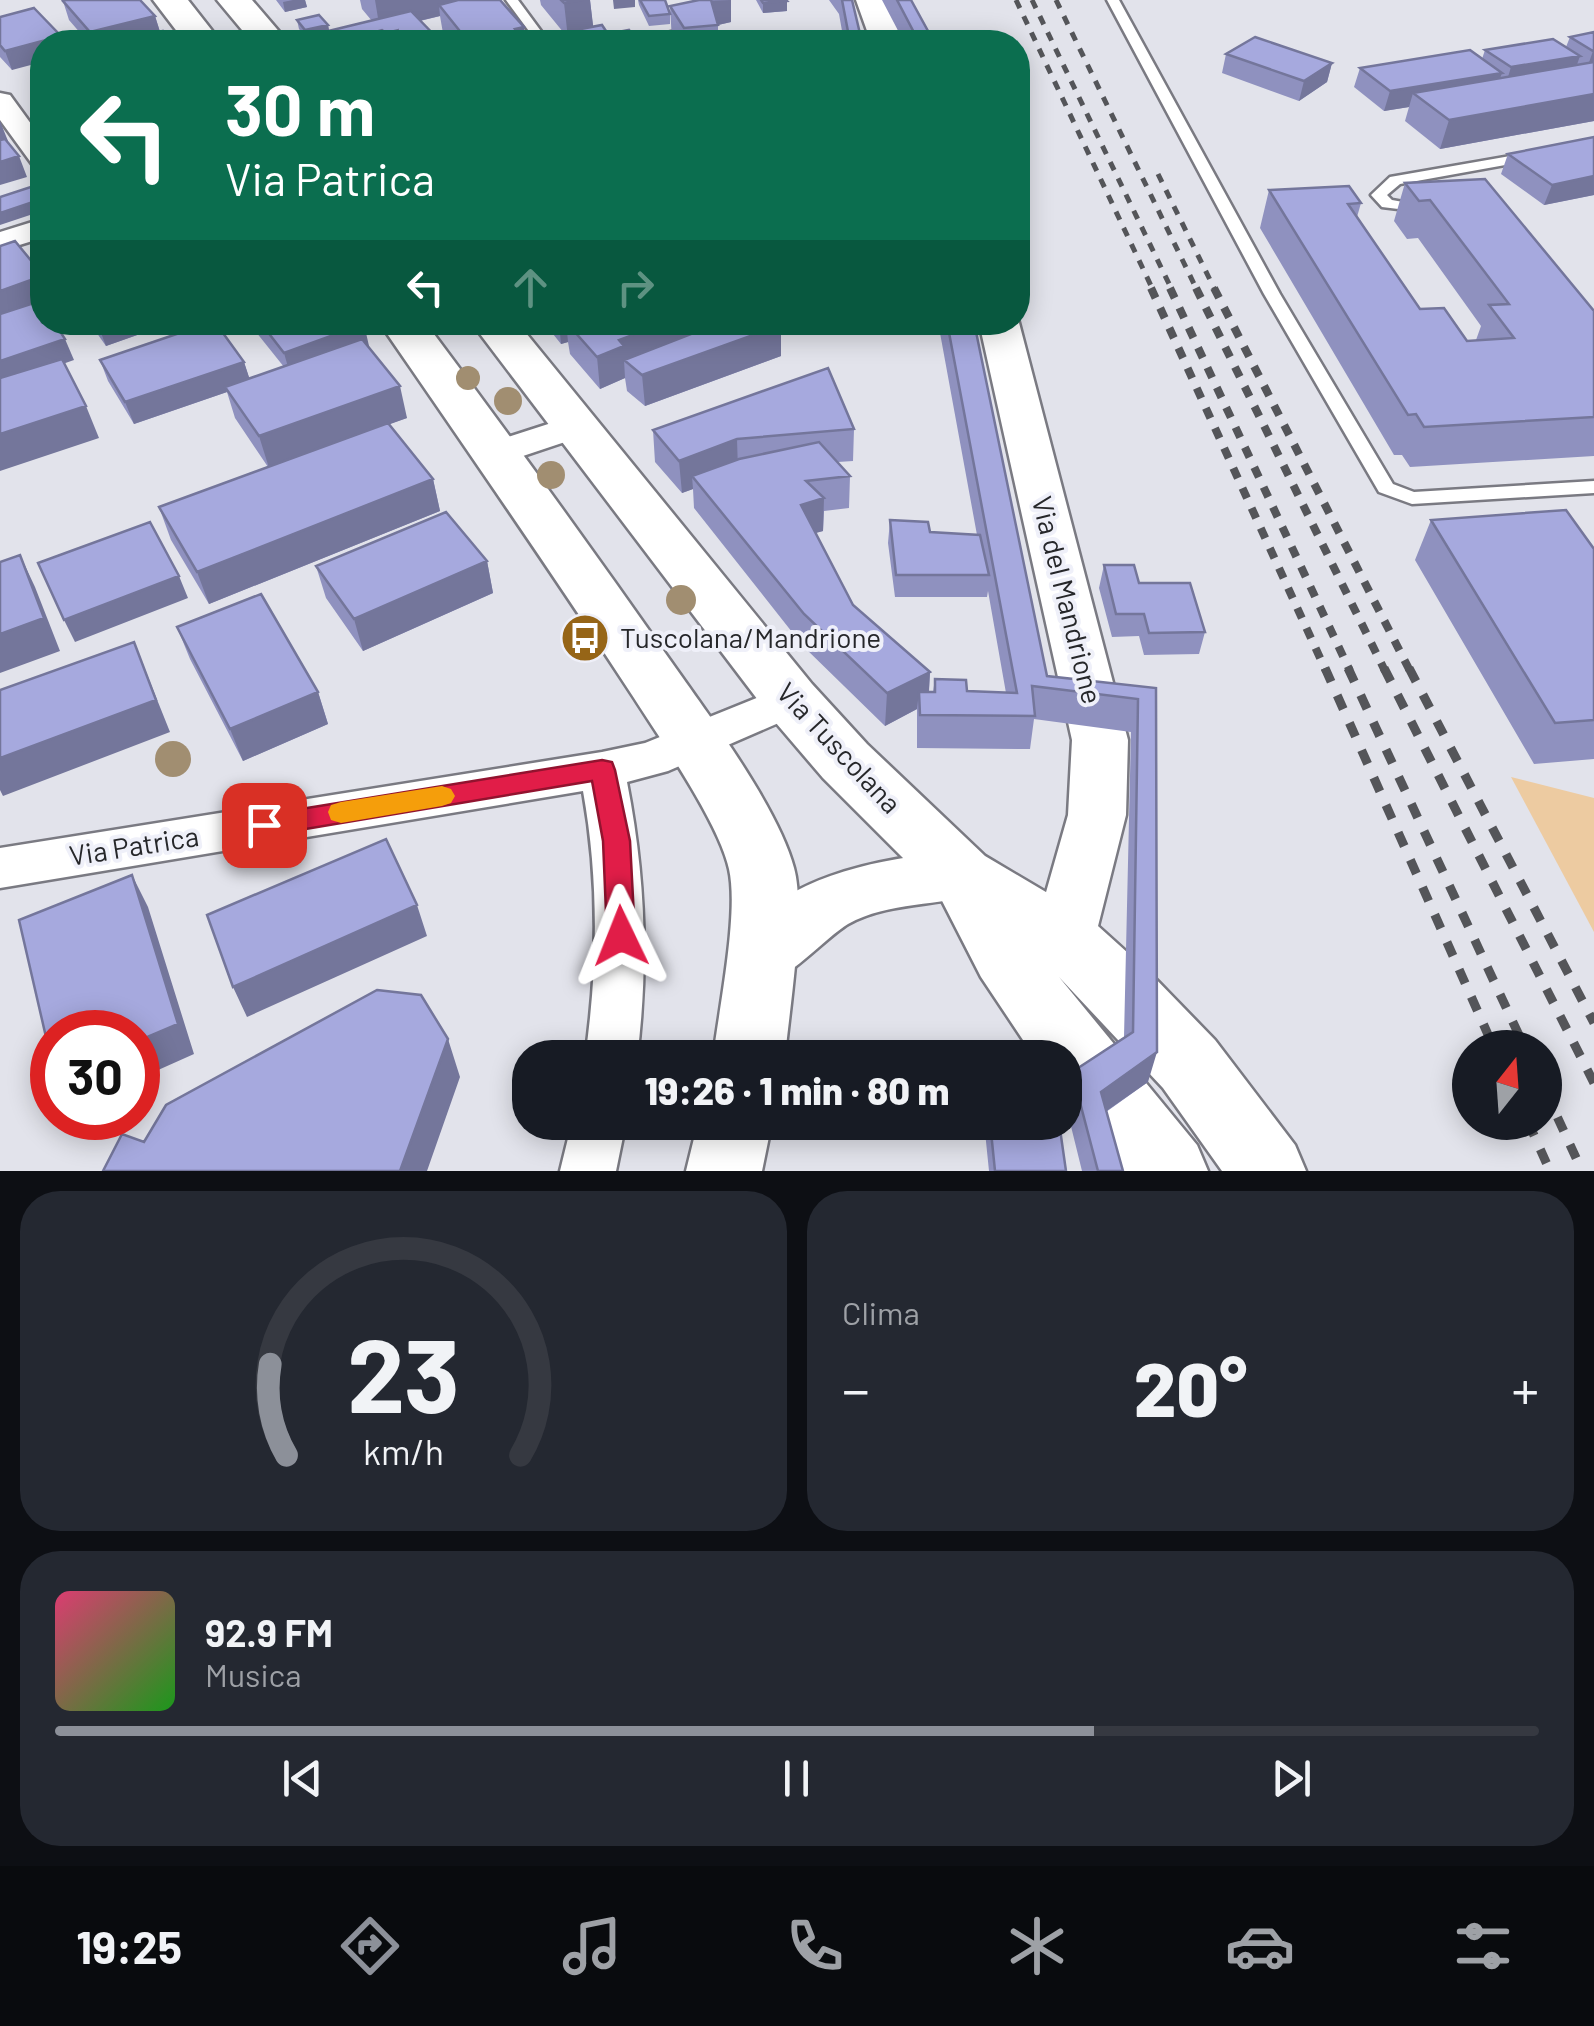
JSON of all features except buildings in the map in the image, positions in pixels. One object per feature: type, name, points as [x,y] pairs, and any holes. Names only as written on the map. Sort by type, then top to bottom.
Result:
[{"type":"main road","points":[[170,0],[194,30]]},
{"type":"main road","points":[[234,0],[260,30]]},
{"type":"main road","points":[[410,335],[694,742],[744,827],[762,869],[765,898],[751,1040]]},
{"type":"main road","name":"Via Tuscolana","points":[[503,335],[791,700],[845,761],[962,876],[1034,916],[1064,938],[1189,1064],[1268,1171]]},
{"type":"main road","name":"Via Tuscolana","points":[[962,876],[988,931],[1020,983],[1170,1171]]},
{"type":"main road","points":[[724,1171],[731,1140]]},
{"type":"street","points":[[871,0],[882,30]]},
{"type":"street","points":[[0,101],[30,142]]},
{"type":"street","points":[[0,242],[30,232]]},
{"type":"street","name":"Via del Mandrione","points":[[1002,335],[1100,740],[1096,815],[1064,938]]},
{"type":"street","points":[[496,453],[573,427]]},
{"type":"street","name":"Via Patrica","points":[[0,868],[602,770],[652,759],[791,700]]},
{"type":"street","points":[[602,770],[617,841],[621,912],[619,1002],[614,1040]]},
{"type":"street","points":[[760,958],[812,911],[842,897],[894,882],[962,876]]},
{"type":"street","points":[[588,1171],[595,1140]]},
{"type":"lane","points":[[512,0],[533,30]]},
{"type":"lane","points":[[1114,0],[1232,221],[1386,488],[1412,498],[1594,487]]},
{"type":"lane","points":[[1387,204],[1378,195],[1395,180],[1558,152]]},
{"type":"lane","points":[[1368,206],[1387,204],[1439,210]]},
{"type":"lane","points":[[1232,221],[1252,219]]},
{"type":"shaded area","points":[[1511,777],[1594,798],[1594,932]]},
{"type":"railway","points":[[1016,0],[1153,290]]},
{"type":"railway","points":[[1032,0],[1172,290]]},
{"type":"railway","points":[[1056,0],[1197,290]]},
{"type":"railway","points":[[1158,174],[1214,289]]},
{"type":"railway","points":[[1151,288],[1326,671]]},
{"type":"railway","points":[[1170,288],[1350,671]]},
{"type":"railway","points":[[1196,288],[1385,671]]},
{"type":"railway","points":[[1214,289],[1410,671]]},
{"type":"railway","points":[[1325,668],[1486,1030]]},
{"type":"railway","points":[[1348,668],[1517,1030]]},
{"type":"railway","points":[[1384,668],[1594,1083]]},
{"type":"railway","points":[[1409,668],[1594,1023]]},
{"type":"railway","points":[[1562,1127],[1582,1171]]},
{"type":"railway","points":[[1536,1140],[1550,1171]]},
{"type":"slow traffic","points":[[341,812],[442,796]]},
{"type":"place","name":"Tuscolana/Mandrione","points":[[585,638]]},
{"type":"route","points":[[264,825],[602,770],[617,841],[621,936]]}]
